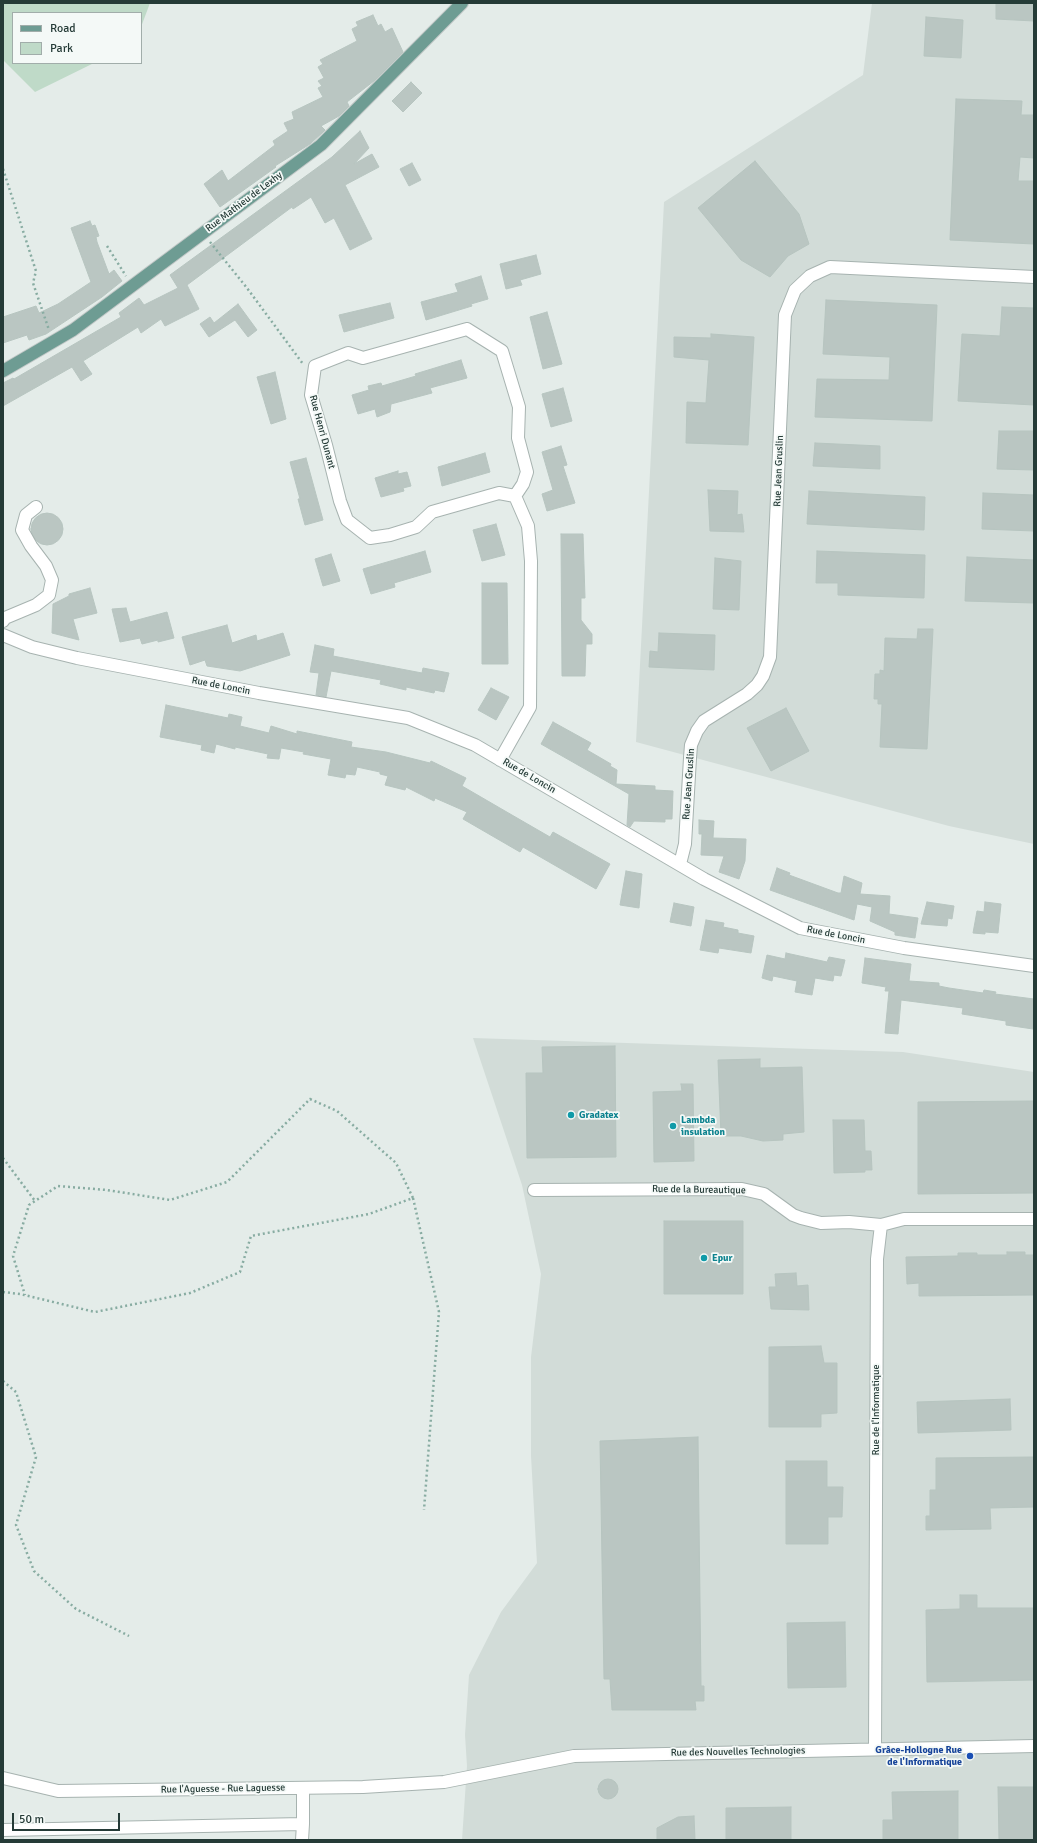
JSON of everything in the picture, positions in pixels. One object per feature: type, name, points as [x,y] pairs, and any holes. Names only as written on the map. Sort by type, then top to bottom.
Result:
[{"type":"main road","name":"Rue Mathieu de Lexhy","points":[[3,372],[54,342],[132,287],[321,145],[462,3]]},
{"type":"street","name":"Rue Jean Gruslin","points":[[680,864],[685,844],[691,745],[697,731],[704,720],[747,694],[757,685],[763,676],[770,657],[785,315],[795,290],[810,276],[830,267],[1034,277]]},
{"type":"street","points":[[313,374],[315,366],[348,353],[363,358],[467,329],[502,351],[519,407],[518,438],[527,472],[523,484],[515,496],[528,526],[531,561],[530,707],[500,760]]},
{"type":"street","name":"Rue Henri Dunant","points":[[313,374],[311,395],[340,501],[347,520],[370,538],[390,535],[416,527],[432,512],[499,493],[515,496]]},
{"type":"street","points":[[3,621],[6,618],[36,605],[49,595],[52,580],[46,566],[31,546],[22,530],[26,515],[36,507]]},
{"type":"street","name":"Rue de Loncin","points":[[3,635],[32,647],[77,658],[252,692],[408,718],[475,745],[704,879],[800,928],[904,948],[1034,966]]},
{"type":"street","name":"Rue de la Bureautique","points":[[534,1190],[742,1189],[764,1194],[793,1215],[801,1218],[821,1223],[849,1222],[881,1225]]},
{"type":"street","points":[[881,1225],[904,1219],[1034,1219]]},
{"type":"street","name":"Rue de l'Informatique","points":[[875,1748],[877,1267],[881,1225]]},
{"type":"street","name":"Rue des Nouvelles Technologies","points":[[444,1782],[574,1756],[875,1748],[1034,1746]]},
{"type":"street","name":"Rue l'Aguesse - Rue Laguesse","points":[[3,1778],[58,1791],[363,1787],[444,1782]]},
{"type":"street","points":[[302,1840],[303,1788]]},
{"type":"street","points":[[3,1830],[303,1824]]},
{"type":"path","points":[[3,169],[36,271],[32,283],[54,342]]},
{"type":"path","points":[[203,233],[247,288],[297,358],[313,374]]},
{"type":"path","points":[[107,246],[132,287]]},
{"type":"path","points":[[25,1295],[13,1256],[29,1205],[58,1186],[107,1190],[170,1200],[227,1182],[310,1099],[337,1111],[396,1163],[413,1198],[439,1312],[424,1510]]},
{"type":"path","points":[[3,1158],[35,1201]]},
{"type":"path","points":[[3,1292],[25,1295],[95,1312],[190,1293],[240,1272],[251,1236],[369,1214],[413,1198]]},
{"type":"path","points":[[3,1381],[16,1392],[36,1457],[16,1525],[34,1571],[76,1609],[129,1636]]},
{"type":"shaded area","points":[[872,3],[1034,3],[1034,844],[949,826],[636,742],[664,202],[863,75]]},
{"type":"shaded area","points":[[473,1038],[903,1052],[1034,1072],[1034,1840],[462,1840],[467,1766],[465,1735],[469,1675],[501,1612],[537,1563],[531,1456],[531,1357],[541,1274],[522,1185]]},
{"type":"green space","points":[[3,3],[150,3],[142,24],[142,12],[12,12],[12,64],[92,64],[35,92],[3,60]]},
{"type":"building","points":[[996,3],[1034,3],[1034,21],[996,19]]},
{"type":"building","points":[[373,15],[378,26],[381,24],[385,32],[392,28],[403,52],[374,81],[347,102],[349,106],[339,116],[321,126],[325,130],[310,144],[275,166],[276,167],[220,207],[204,184],[222,170],[228,181],[275,145],[273,141],[288,131],[284,123],[294,119],[292,112],[323,97],[318,88],[322,86],[318,81],[324,78],[318,67],[323,64],[320,60],[357,41],[352,29],[358,26],[356,22]]},
{"type":"building","points":[[926,17],[963,20],[961,58],[924,56]]},
{"type":"building","points":[[411,82],[422,93],[403,112],[392,101]]},
{"type":"building","points":[[956,99],[1022,101],[1021,115],[1034,115],[1034,158],[1020,157],[1018,181],[1034,181],[1034,244],[950,240]]},
{"type":"building","points":[[360,131],[369,148],[354,164],[372,154],[379,167],[345,185],[372,239],[350,250],[334,218],[325,223],[311,197],[293,209],[292,207],[187,285],[199,309],[165,326],[161,319],[141,333],[138,327],[83,361],[92,374],[81,381],[72,367],[3,406],[3,383],[13,378],[14,379],[121,317],[119,313],[139,298],[144,305],[178,288],[170,275],[332,157]]},
{"type":"building","points":[[755,161],[799,214],[809,244],[788,256],[770,277],[741,260],[698,208]]},
{"type":"building","points":[[412,163],[421,180],[409,186],[400,169]]},
{"type":"building","points":[[90,221],[92,226],[95,225],[99,236],[96,237],[97,242],[109,274],[114,270],[122,281],[102,297],[46,334],[29,340],[27,335],[3,343],[3,317],[36,306],[39,313],[58,304],[91,282],[71,228]]},
{"type":"building","points":[[536,255],[541,274],[520,280],[522,285],[506,289],[500,264]]},
{"type":"building","points":[[481,276],[488,299],[471,304],[472,306],[426,320],[421,302],[458,292],[455,284]]},
{"type":"building","points":[[826,300],[937,305],[932,421],[815,417],[817,379],[889,380],[890,357],[823,354]]},
{"type":"building","points":[[390,303],[394,318],[344,332],[339,315]]},
{"type":"building","points":[[238,304],[257,330],[248,337],[235,320],[209,337],[200,324],[210,317],[214,323]]},
{"type":"building","points":[[1002,307],[1034,308],[1034,405],[958,401],[962,334],[1000,336]]},
{"type":"building","points":[[547,312],[562,364],[543,369],[530,317]]},
{"type":"building","points":[[711,334],[754,337],[748,445],[686,443],[687,402],[706,403],[709,360],[674,357],[674,337],[711,338]]},
{"type":"building","points":[[461,360],[467,378],[430,388],[432,393],[391,404],[390,412],[377,417],[375,409],[358,414],[352,395],[369,390],[368,386],[381,383],[382,386]]},
{"type":"building","points":[[275,372],[286,419],[271,424],[257,377]]},
{"type":"building","points":[[563,388],[572,421],[551,427],[542,394]]},
{"type":"building","points":[[999,431],[1034,431],[1034,470],[997,469]]},
{"type":"building","points":[[815,443],[880,446],[880,469],[813,466]]},
{"type":"building","points":[[561,446],[567,465],[563,466],[575,503],[547,511],[542,494],[553,490],[542,452]]},
{"type":"building","points":[[485,453],[490,472],[442,486],[438,467]]},
{"type":"building","points":[[306,458],[323,520],[305,525],[290,462]]},
{"type":"building","points":[[398,471],[398,474],[407,472],[411,486],[403,488],[404,491],[381,497],[375,478]]},
{"type":"building","points":[[708,490],[738,491],[737,515],[742,514],[744,532],[710,531]]},
{"type":"building","points":[[809,491],[925,497],[924,530],[807,524]]},
{"type":"building","points":[[983,493],[1034,495],[1034,531],[982,529]]},
{"type":"building","points":[[44,513],[50,513],[60,520],[63,529],[62,535],[56,542],[50,545],[44,545],[34,538],[31,532],[31,526],[38,516]]},
{"type":"building","points":[[496,524],[505,555],[482,561],[473,530]]},
{"type":"building","points":[[561,534],[583,534],[585,598],[581,598],[581,620],[592,634],[592,644],[586,644],[585,676],[562,676]]},
{"type":"building","points":[[425,551],[431,572],[394,583],[395,587],[371,594],[363,569]]},
{"type":"building","points":[[817,551],[925,555],[924,598],[838,595],[838,583],[816,583]]},
{"type":"building","points":[[331,554],[340,581],[323,586],[315,559]]},
{"type":"building","points":[[967,557],[1034,560],[1034,603],[965,601]]},
{"type":"building","points":[[715,558],[741,561],[739,610],[713,609]]},
{"type":"building","points":[[482,583],[507,583],[508,664],[482,664]]},
{"type":"building","points":[[90,588],[97,613],[73,619],[79,640],[52,633],[53,604],[69,596],[69,594]]},
{"type":"building","points":[[126,608],[130,622],[167,612],[174,638],[142,644],[140,638],[120,642],[112,609]]},
{"type":"building","points":[[227,625],[232,643],[256,635],[257,641],[283,633],[290,655],[240,671],[207,666],[205,660],[190,665],[182,637]]},
{"type":"building","points":[[918,629],[933,629],[927,749],[880,747],[882,704],[878,704],[878,699],[874,699],[875,674],[880,674],[880,670],[884,671],[885,638],[917,639]]},
{"type":"building","points":[[659,633],[715,635],[714,670],[649,667],[650,651],[658,652]]},
{"type":"building","points":[[315,645],[334,649],[333,656],[422,673],[423,668],[449,673],[444,692],[435,690],[434,693],[406,687],[406,690],[380,684],[381,680],[331,671],[326,697],[316,695],[319,673],[310,672]]},
{"type":"building","points":[[491,688],[509,697],[496,720],[478,710]]},
{"type":"building","points":[[166,705],[228,718],[229,714],[242,717],[240,726],[269,733],[271,726],[297,734],[297,731],[352,742],[351,747],[386,752],[430,763],[431,761],[466,778],[462,786],[550,837],[553,832],[610,864],[596,889],[523,847],[520,852],[463,819],[467,812],[435,798],[434,801],[406,787],[405,790],[385,785],[388,776],[380,774],[380,772],[357,767],[355,775],[346,774],[345,778],[328,775],[331,759],[303,754],[304,752],[281,748],[279,759],[267,758],[268,754],[235,747],[235,749],[216,744],[214,753],[201,750],[202,745],[160,737]]},
{"type":"building","points":[[786,708],[809,751],[771,771],[747,728]]},
{"type":"building","points":[[553,722],[591,743],[587,750],[611,764],[610,766],[617,770],[616,784],[655,786],[655,790],[673,791],[672,819],[665,819],[665,822],[634,821],[630,827],[627,825],[629,794],[541,744]]},
{"type":"building","points":[[699,820],[714,821],[713,838],[746,839],[745,861],[739,879],[719,872],[724,856],[701,855],[702,834],[699,834]]},
{"type":"building","points":[[777,868],[790,873],[789,875],[838,893],[841,893],[844,876],[862,883],[860,894],[890,896],[889,914],[918,918],[915,938],[895,935],[895,932],[870,921],[872,907],[857,904],[854,920],[770,890]]},
{"type":"building","points":[[626,871],[642,874],[639,908],[620,905]]},
{"type":"building","points":[[927,902],[954,906],[952,919],[948,918],[947,926],[921,924]]},
{"type":"building","points":[[985,902],[1001,904],[998,933],[973,933],[977,911],[984,912]]},
{"type":"building","points":[[674,903],[694,907],[691,926],[670,922]]},
{"type":"building","points":[[706,920],[724,923],[723,927],[738,930],[738,933],[754,936],[751,953],[719,948],[718,953],[700,950]]},
{"type":"building","points":[[786,953],[827,962],[829,957],[845,960],[841,976],[834,975],[833,981],[815,978],[812,995],[795,992],[797,981],[773,976],[772,981],[762,978],[767,955],[785,959]]},
{"type":"building","points":[[865,958],[911,964],[909,981],[939,983],[939,986],[949,988],[983,993],[984,990],[996,992],[995,994],[1034,999],[1033,1029],[1006,1025],[1006,1021],[962,1014],[963,1008],[901,1000],[898,1034],[885,1033],[889,991],[885,991],[886,987],[862,983]]},
{"type":"building","name":"Gradatex","points":[[615,1046],[616,1157],[527,1158],[526,1073],[543,1073],[542,1047]]},
{"type":"building","points":[[760,1059],[760,1068],[802,1067],[804,1132],[783,1134],[783,1140],[763,1141],[741,1136],[721,1136],[718,1060]]},
{"type":"building","name":"Lambda insulation","points":[[681,1084],[693,1084],[694,1161],[654,1162],[653,1092],[682,1091]]},
{"type":"building","points":[[1034,1101],[1034,1193],[918,1194],[918,1102]]},
{"type":"building","points":[[833,1120],[864,1120],[865,1151],[871,1151],[872,1170],[865,1170],[865,1172],[834,1173]]},
{"type":"building","name":"Epur","points":[[664,1221],[743,1221],[743,1294],[664,1294]]},
{"type":"building","points":[[1007,1252],[1025,1252],[1025,1255],[1034,1255],[1034,1295],[919,1296],[919,1283],[907,1284],[906,1257],[958,1256],[958,1253],[977,1253],[977,1255],[1007,1255]]},
{"type":"building","points":[[796,1273],[797,1286],[808,1285],[809,1310],[771,1309],[769,1287],[776,1287],[775,1274]]},
{"type":"building","points":[[821,1346],[824,1363],[837,1363],[837,1413],[821,1414],[821,1427],[769,1427],[769,1347]]},
{"type":"building","points":[[1010,1399],[1011,1430],[918,1433],[917,1402]]},
{"type":"building","points":[[698,1437],[701,1686],[704,1686],[704,1701],[695,1701],[696,1710],[612,1710],[610,1679],[604,1679],[600,1441]]},
{"type":"building","points":[[1034,1457],[1034,1507],[990,1508],[991,1529],[926,1530],[926,1516],[930,1516],[930,1490],[936,1490],[936,1458]]},
{"type":"building","points":[[786,1461],[827,1461],[827,1487],[843,1487],[842,1517],[828,1517],[828,1544],[786,1544]]},
{"type":"building","points":[[960,1595],[977,1595],[977,1608],[1034,1608],[1034,1680],[927,1682],[926,1610],[960,1609]]},
{"type":"building","points":[[845,1622],[846,1687],[788,1688],[787,1623]]},
{"type":"building","points":[[608,1779],[615,1782],[618,1789],[615,1796],[608,1799],[601,1796],[598,1789],[601,1782]]},
{"type":"building","points":[[998,1787],[1034,1787],[1034,1840],[999,1840]]},
{"type":"building","points":[[958,1791],[958,1840],[883,1840],[883,1820],[893,1820],[892,1792]]},
{"type":"building","points":[[791,1807],[791,1840],[726,1840],[726,1808]]},
{"type":"building","points":[[694,1816],[695,1840],[657,1840],[657,1828],[678,1817]]},
{"type":"place","name":"Gradatex","points":[[571,1115]]},
{"type":"place","name":"Lambda insulation","points":[[673,1126]]},
{"type":"place","name":"Epur","points":[[704,1258]]},
{"type":"place","name":"Grâce-Hollogne Rue de l'Informatique","points":[[970,1756]]}]
